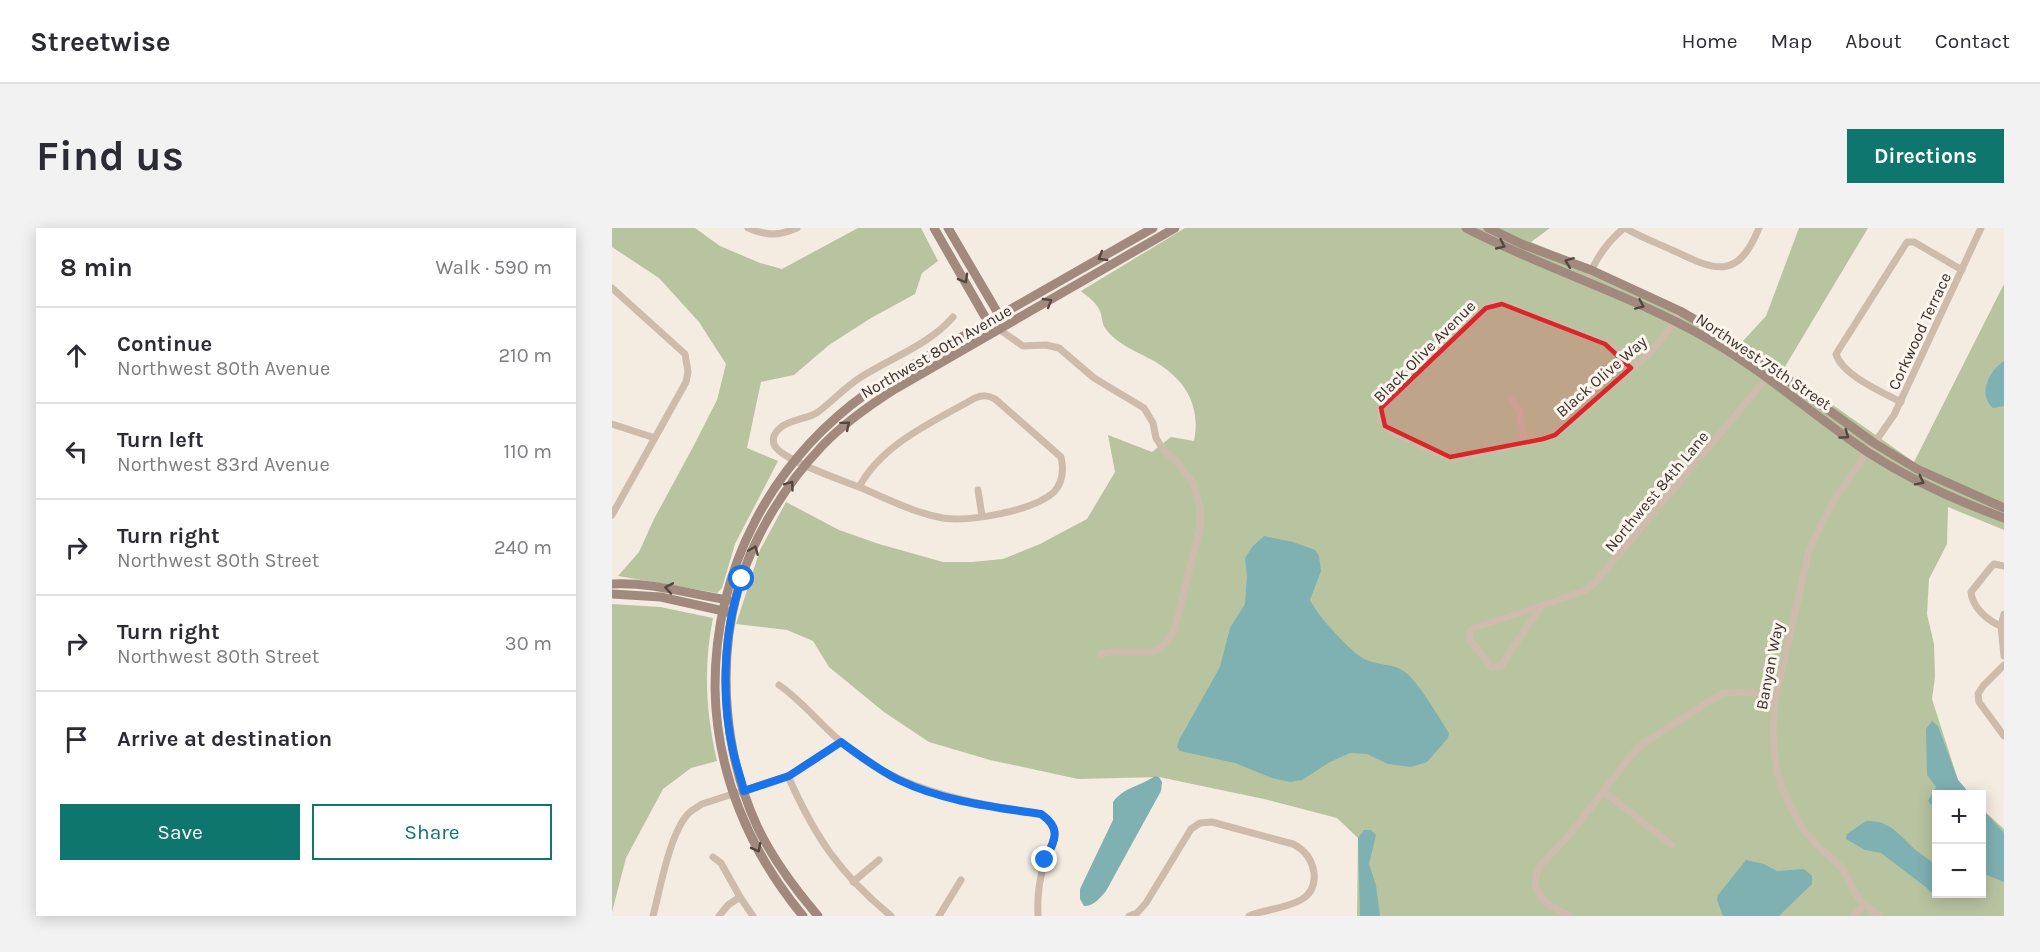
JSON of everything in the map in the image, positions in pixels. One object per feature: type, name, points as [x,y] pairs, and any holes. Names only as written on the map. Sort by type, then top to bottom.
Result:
[{"type":"street","points":[[748,228],[765,235],[775,236],[797,228]]},
{"type":"street","points":[[934,228],[988,322],[1023,346],[1046,345],[1059,348],[1095,378],[1144,408],[1153,423],[1156,438],[1164,452],[1182,468],[1193,483],[1200,507],[1200,528],[1174,632],[1168,642],[1152,652],[1101,654]]},
{"type":"street","points":[[948,228],[999,315],[1000,330]]},
{"type":"street","name":"Northwest 80th Avenue","points":[[803,916],[765,864],[748,831],[733,794],[722,754],[716,707],[715,670],[724,599],[745,542],[760,511],[794,460],[816,435],[867,394],[999,315],[1153,228]]},
{"type":"street","name":"Northwest 80th Avenue","points":[[818,916],[796,890],[757,825],[744,791],[733,751],[726,704],[727,667],[735,600],[750,557],[769,517],[786,489],[824,444],[873,404],[895,389],[1175,228]]},
{"type":"street","name":"Northwest 75th Street","points":[[1466,228],[1675,321],[1727,351],[1869,452],[1950,497],[2004,518]]},
{"type":"street","name":"Northwest 75th Street","points":[[1488,228],[1524,245],[1591,270],[1680,311],[1733,341],[1874,443],[1917,469],[2004,508]]},
{"type":"street","points":[[1587,281],[1600,252],[1625,228],[1704,265],[1716,268],[1725,267],[1741,257],[1759,228]]},
{"type":"street","name":"Corkwood Terrace","points":[[1874,443],[1901,402],[1981,228]]},
{"type":"street","points":[[1901,402],[1843,367],[1838,362],[1836,354],[1907,242],[1914,242],[1962,270]]},
{"type":"street","points":[[612,288],[685,354],[687,363],[686,382],[612,515]]},
{"type":"street","name":"Black Olive Avenue","points":[[1380,420],[1381,408],[1494,303],[1503,303],[1605,344],[1615,349],[1631,368]]},
{"type":"street","name":"Black Olive Way","points":[[1380,420],[1392,431],[1450,457],[1525,444],[1555,435],[1659,343],[1680,311]]},
{"type":"street","points":[[859,488],[871,468],[896,445],[982,395],[995,399],[1056,451],[1064,466],[1063,476],[1058,486],[1043,500],[1000,513],[943,518],[921,512],[859,488],[805,466],[776,449],[773,444],[774,437],[782,426],[803,420],[818,412],[858,379],[937,333],[953,317]]},
{"type":"street","name":"Northwest 84th Lane","points":[[1541,606],[1501,666],[1492,668],[1469,639],[1471,630],[1584,591],[1594,584],[1774,369]]},
{"type":"street","points":[[1511,399],[1519,410],[1525,444]]},
{"type":"street","points":[[612,424],[655,438]]},
{"type":"street","name":"Banyan Way","points":[[1874,443],[1837,496],[1809,551],[1775,700],[1772,723],[1774,760],[1784,795],[1814,842],[1840,866],[1856,895],[1879,916]]},
{"type":"street","points":[[978,490],[982,516]]},
{"type":"street","points":[[2001,626],[1986,618],[1973,602],[1971,592],[1990,567],[1994,564],[2004,566]]},
{"type":"street","points":[[612,584],[660,586],[735,600]]},
{"type":"street","points":[[612,594],[661,597],[733,612]]},
{"type":"street","points":[[2004,614],[2001,626],[2004,656]]},
{"type":"street","points":[[2004,665],[1978,694],[1979,702],[2004,736]]},
{"type":"street","points":[[779,685],[797,698],[841,742],[899,780],[968,802],[1041,814],[1050,820],[1055,830],[1054,841],[1039,881],[1038,916]]},
{"type":"street","points":[[1570,916],[1542,898],[1535,886],[1535,879],[1541,865],[1571,832],[1632,754],[1642,744],[1723,693],[1748,692],[1775,700]]},
{"type":"street","points":[[653,916],[673,842],[680,825],[689,812],[702,804],[789,776],[841,742]]},
{"type":"street","points":[[789,776],[814,830],[835,861],[853,882],[891,916]]},
{"type":"street","points":[[1603,791],[1672,845]]},
{"type":"street","points":[[1129,916],[1138,914],[1146,903],[1191,829],[1200,823],[1212,822],[1293,844],[1309,856],[1314,878],[1312,887],[1306,896],[1297,903],[1256,912],[1249,916]]},
{"type":"street","points":[[713,857],[721,863],[753,916]]},
{"type":"street","points":[[853,882],[879,860]]},
{"type":"street","points":[[939,916],[961,880]]},
{"type":"street","points":[[719,916],[728,905],[740,897]]},
{"type":"street","points":[[1853,916],[1865,905]]},
{"type":"highlighted area","points":[[1502,304],[1605,344],[1631,368],[1555,435],[1543,439],[1450,457],[1385,426],[1381,408],[1486,308]]},
{"type":"green space","points":[[612,228],[695,228],[720,246],[760,263],[782,269],[858,228],[921,228],[938,261],[922,273],[915,294],[871,318],[829,345],[794,375],[761,382],[747,448],[778,461],[735,544],[722,588],[717,593],[618,576],[639,552],[717,400],[726,364],[699,322],[659,278],[612,247]]},
{"type":"green space","points":[[1185,228],[1550,228],[1531,242],[1666,300],[1742,342],[1766,316],[1799,228],[1868,228],[1783,370],[1914,462],[2004,284],[2004,530],[1948,507],[1947,544],[1929,579],[1927,614],[1934,644],[1935,677],[1932,699],[1958,780],[1967,790],[1932,790],[1932,898],[1986,898],[1986,813],[2004,829],[2004,916],[1357,916],[1358,838],[1337,818],[1264,799],[1159,777],[1078,779],[990,760],[929,742],[884,712],[829,667],[813,641],[787,630],[736,624],[760,550],[786,502],[839,530],[943,562],[1003,559],[1040,544],[1087,519],[1115,472],[1108,435],[1152,452],[1171,437],[1194,441],[1196,428],[1193,405],[1183,385],[1165,368],[1122,344],[1110,334],[1104,326],[1098,308],[1081,291]]},
{"type":"green space","points":[[612,604],[660,607],[713,618],[708,654],[707,690],[710,725],[717,761],[691,768],[663,789],[626,858],[612,912]]},
{"type":"water","points":[[2004,361],[2004,406],[1993,408],[1988,402],[1985,390],[1990,377]]},
{"type":"water","points":[[1264,536],[1293,542],[1315,550],[1319,556],[1321,571],[1310,600],[1320,615],[1335,633],[1360,656],[1371,662],[1402,670],[1420,689],[1449,733],[1448,738],[1427,762],[1411,767],[1388,764],[1367,754],[1350,753],[1330,762],[1302,780],[1290,782],[1272,778],[1235,763],[1180,751],[1177,747],[1220,667],[1230,628],[1245,604],[1247,576],[1245,558]]},
{"type":"water","points":[[1932,721],[1938,726],[1958,780],[1967,790],[1934,790],[1936,787],[1927,775],[1926,729]]},
{"type":"water","points":[[1155,776],[1159,777],[1162,782],[1161,791],[1106,891],[1094,903],[1084,906],[1080,899],[1080,889],[1113,820],[1113,802],[1122,793]]},
{"type":"water","points":[[1932,794],[1932,806],[1928,801]]},
{"type":"water","points":[[1986,813],[2004,833],[2004,882],[1986,875]]},
{"type":"water","points":[[1866,821],[1875,821],[1889,826],[1932,862],[1932,892],[1881,853],[1865,850],[1846,839],[1847,834]]},
{"type":"water","points":[[1364,830],[1371,830],[1376,835],[1369,864],[1376,885],[1380,916],[1360,916],[1358,838]]},
{"type":"water","points":[[1746,860],[1764,864],[1777,871],[1804,869],[1812,876],[1812,884],[1779,916],[1723,916],[1717,900],[1718,895]]},
{"type":"route","points":[[742,579],[736,594],[730,631],[726,704],[733,751],[744,791],[789,776],[841,742],[899,780],[934,793],[968,802],[1041,814],[1050,820],[1055,830],[1054,841],[1045,860]]}]
